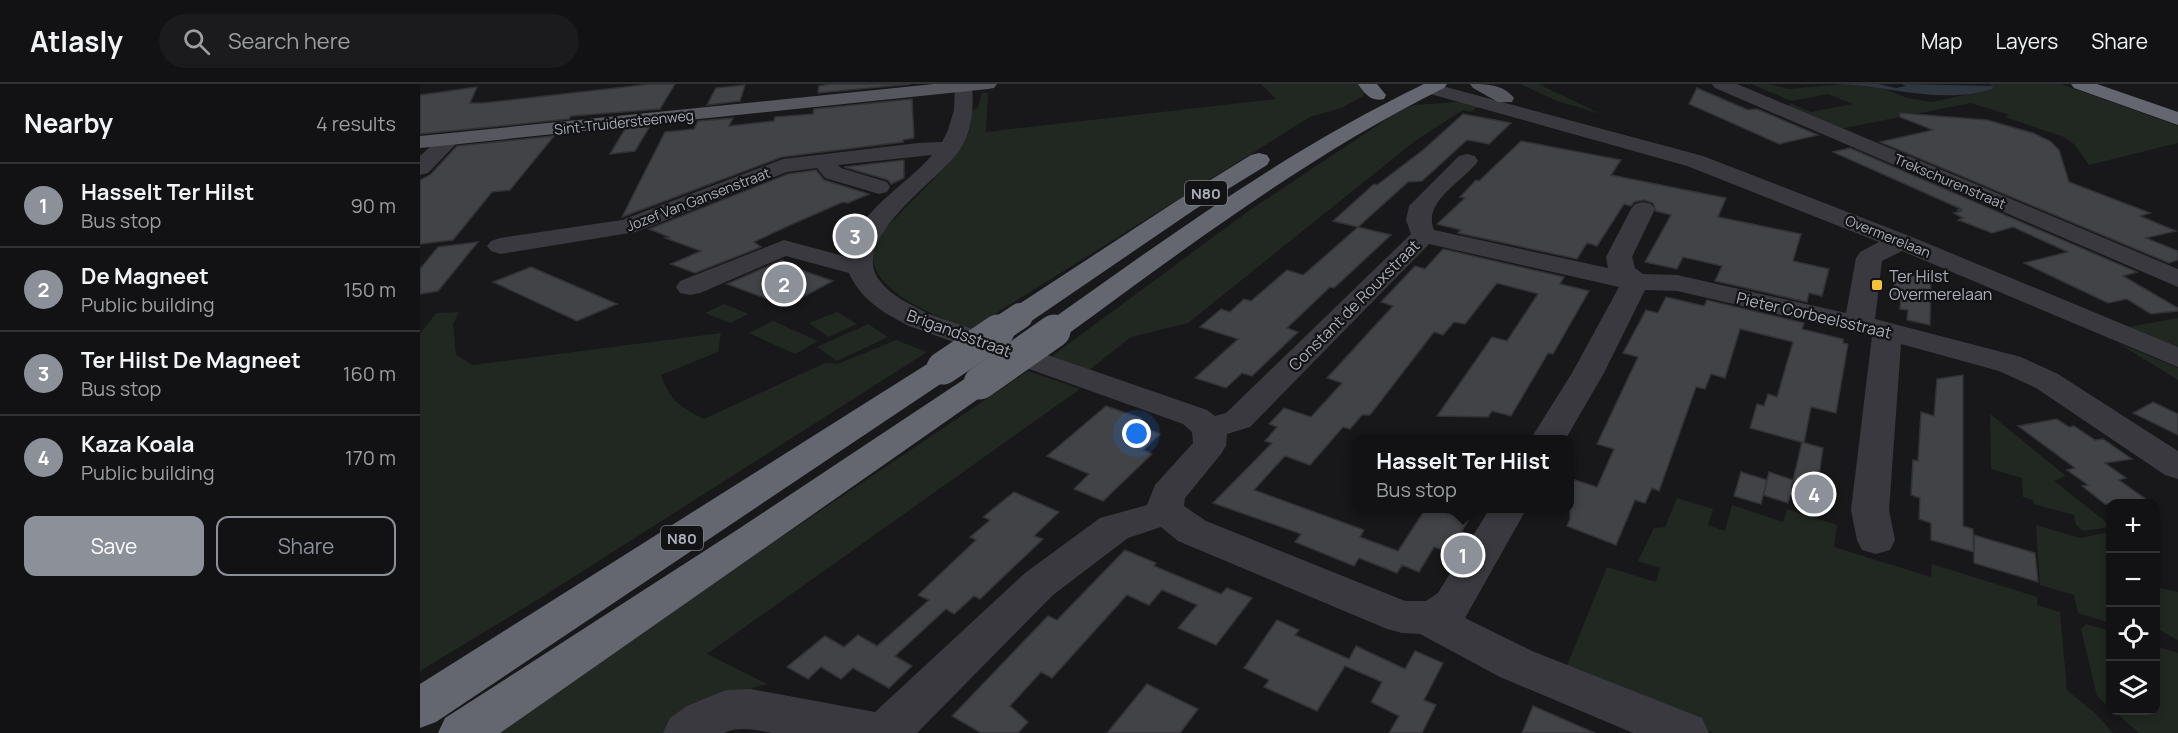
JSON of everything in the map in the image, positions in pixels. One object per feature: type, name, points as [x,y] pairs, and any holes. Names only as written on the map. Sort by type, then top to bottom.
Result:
[{"type":"highway","points":[[2080,84],[2178,118]]},
{"type":"highway","points":[[2117,84],[2178,105]]},
{"type":"highway","name":"N80","points":[[420,708],[944,368],[1277,148],[1403,89]]},
{"type":"highway","name":"N80","points":[[462,733],[754,538],[980,383],[1220,212],[1403,89]]},
{"type":"main road","name":"Sint-Truidersteenweg","points":[[420,142],[994,85]]},
{"type":"main road","points":[[1475,91],[1505,98]]},
{"type":"street","name":"Overmerelaan","points":[[1451,84],[1624,132],[1681,151],[1695,161]]},
{"type":"street","name":"Trekschurenstraat","points":[[1721,84],[2178,279]]},
{"type":"street","points":[[690,287],[784,248],[860,268],[862,246],[870,230],[950,148],[964,112],[963,88]]},
{"type":"street","name":"Overmerelaan","points":[[1403,89],[1475,91],[1695,161],[1903,242],[2178,358]]},
{"type":"street","name":"Overmerelaan","points":[[1403,89],[1475,91]]},
{"type":"street","points":[[943,90],[961,122]]},
{"type":"street","points":[[420,168],[450,139]]},
{"type":"street","name":"Jozef Van Gansenstraat","points":[[500,246],[627,228],[783,166],[918,149],[950,148]]},
{"type":"street","points":[[823,161],[833,173],[879,186]]},
{"type":"street","name":"Constant de Rouxstraat","points":[[1209,429],[1238,420],[1424,236],[1418,220],[1421,206],[1467,161]]},
{"type":"street","points":[[1550,435],[1588,373],[1628,294],[1637,282],[1622,271],[1619,257],[1643,209]]},
{"type":"street","name":"Pieter Corbeelsstraat","points":[[1424,236],[1637,282],[1677,283],[1873,328],[2010,364],[2047,381],[2178,467]]},
{"type":"street","points":[[1876,540],[1870,510],[1873,328],[1861,302],[1869,258],[1883,249],[1903,242]]},
{"type":"street","name":"Brigandsstraat","points":[[860,268],[870,287],[888,305],[919,320],[1195,417],[1209,429]]},
{"type":"street","points":[[1209,429],[1212,439],[1209,446],[1168,494],[1167,512],[1177,521],[1203,535],[1402,617],[1426,618],[1444,612],[1453,604],[1506,513]]},
{"type":"street","points":[[885,733],[1039,584],[1114,528],[1167,512]]},
{"type":"street","points":[[1426,618],[1516,664],[1685,733]]},
{"type":"street","points":[[687,733],[704,720],[726,710],[751,709],[878,733]]},
{"type":"shaded area","points":[[1261,84],[1360,84],[1365,92],[1363,96],[1341,108],[1310,117],[971,329],[939,317],[903,298],[877,272],[873,256],[878,239],[955,154],[967,135],[971,119],[970,113],[978,107],[982,93],[988,93],[986,132],[1276,99]]},
{"type":"shaded area","points":[[1520,84],[1538,84],[1601,114],[1557,101]]},
{"type":"shaded area","points":[[1751,84],[1768,84],[1788,89],[1845,84],[1885,89],[1907,98],[1932,102],[1991,89],[1992,86],[1989,84],[2061,84],[2178,126],[2178,143],[2089,165],[2075,145],[2064,137],[2005,117],[2010,115],[1971,103],[1839,129],[1784,106],[1792,104],[1811,112],[1853,104],[1828,94],[1791,101]]},
{"type":"shaded area","points":[[1839,84],[1878,84],[1896,88],[1906,86],[1902,84],[1993,86],[1992,89],[1973,93],[1935,95]]},
{"type":"shaded area","points":[[1471,101],[1482,104],[1471,112],[1463,110],[1415,141],[1188,323],[1131,337],[1088,371],[1052,356],[1250,210],[1396,113],[1414,105]]},
{"type":"shaded area","points":[[724,304],[749,314],[730,323],[705,313]]},
{"type":"shaded area","points":[[459,312],[453,324],[456,355],[473,365],[721,333],[718,352],[661,375],[672,397],[689,411],[704,419],[825,363],[838,364],[896,340],[927,352],[542,597],[420,671],[420,334],[436,313]]},
{"type":"shaded area","points":[[837,312],[857,324],[828,337],[809,323]]},
{"type":"shaded area","points":[[2178,318],[2178,347],[2129,327]]},
{"type":"shaded area","points":[[773,321],[818,341],[795,354],[749,333]]},
{"type":"shaded area","points":[[868,324],[888,337],[837,361],[817,347]]},
{"type":"shaded area","points":[[2118,343],[2178,368],[2178,380]]},
{"type":"shaded area","points":[[1028,371],[1080,389],[707,654],[767,684],[708,701],[667,733],[490,733]]},
{"type":"shaded area","points":[[1990,414],[2066,476],[2054,481],[2106,522],[2106,528],[2083,531],[2076,525],[2074,515],[2034,504],[2033,500],[2023,497],[2022,478],[1991,469]]},
{"type":"shaded area","points":[[1677,498],[1713,509],[1708,525],[1725,531],[1732,505],[1783,522],[1787,509],[1837,525],[1834,547],[1931,577],[1932,564],[2037,597],[2037,605],[2060,612],[2067,690],[2096,714],[2113,733],[1713,733],[1566,668],[1607,567],[1656,582],[1660,568],[1638,561],[1654,528],[1665,527]]},
{"type":"shaded area","points":[[2036,525],[2080,538],[2106,533],[2106,622],[2078,613],[2074,595],[2040,585]]},
{"type":"shaded area","points":[[2160,588],[2178,592],[2178,640],[2160,630]]},
{"type":"shaded area","points":[[2086,624],[2106,630],[2106,704],[2097,696],[2081,629]]},
{"type":"shaded area","points":[[2160,647],[2178,653],[2178,733],[2139,733],[2119,715],[2160,715]]},
{"type":"building","points":[[651,84],[675,84],[660,109],[571,116],[569,119],[420,134],[420,95],[477,87],[470,103],[483,103]]},
{"type":"building","points":[[911,84],[818,93],[819,86]]},
{"type":"building","points":[[745,85],[740,101],[707,105],[716,88]]},
{"type":"building","points":[[1697,88],[1748,110],[1757,109],[1818,135],[1779,144],[1689,104]]},
{"type":"building","points":[[912,99],[914,138],[903,140],[903,142],[782,157],[622,217],[665,132],[694,129],[698,121],[733,118],[729,126],[774,121],[775,117],[813,114],[814,109]]},
{"type":"building","points":[[1900,113],[1987,120],[2033,133],[2050,141],[2059,150],[2069,182],[2150,213],[2140,216],[2176,231],[2146,238],[2178,251],[2178,260],[2169,263],[1880,142],[1933,130],[1900,117]]},
{"type":"building","points":[[1463,114],[1511,123],[1489,144],[1467,140],[1422,181],[1408,182],[1358,227],[1333,221],[1374,184],[1377,185],[1423,150]]},
{"type":"building","points":[[650,126],[635,151],[610,154],[625,129]]},
{"type":"building","points":[[554,136],[510,190],[492,192],[453,240],[420,244],[420,180],[430,175],[457,146]]},
{"type":"building","points":[[1521,141],[1621,160],[1611,175],[1726,198],[1718,217],[1801,234],[1793,261],[1829,269],[1822,296],[1809,293],[1807,302],[1715,281],[1722,266],[1683,257],[1677,269],[1645,262],[1671,215],[1656,211],[1653,203],[1644,200],[1634,202],[1631,206],[1624,204],[1597,246],[1587,243],[1577,259],[1458,233],[1461,230],[1437,224],[1465,198],[1460,197],[1476,180],[1479,181]]},
{"type":"building","points":[[1850,148],[2137,272],[2123,276],[2178,308],[2178,311],[2151,314],[2127,299],[2108,303],[2024,263],[2068,252],[2013,227],[1992,233],[1958,220],[1963,218],[1954,213],[1962,211],[1958,210],[1961,209],[1833,152]]},
{"type":"building","points":[[904,160],[904,178],[891,184],[888,180],[844,167]]},
{"type":"building","points":[[816,170],[824,180],[869,194],[848,203],[843,202],[788,226],[754,242],[761,247],[695,273],[671,264],[701,251],[665,238],[669,237],[649,229],[788,174]]},
{"type":"building","points":[[1358,227],[1391,235],[1334,288],[1330,287],[1287,328],[1298,332],[1252,376],[1242,373],[1226,388],[1195,378],[1238,339],[1200,327],[1221,309],[1230,312],[1244,299],[1251,301],[1287,270],[1303,275]]},
{"type":"building","points":[[478,242],[438,291],[420,294],[420,269],[438,247]]},
{"type":"building","points":[[1443,249],[1564,277],[1560,284],[1589,291],[1553,354],[1548,353],[1511,416],[1492,411],[1488,417],[1437,416],[1492,337],[1507,341],[1538,294],[1497,283],[1465,324],[1454,322],[1443,335],[1434,332],[1370,415],[1362,415],[1350,429],[1343,427],[1310,465],[1285,456],[1254,490],[1364,530],[1360,537],[1398,551],[1423,513],[1447,513],[1468,521],[1449,552],[1434,547],[1419,572],[1402,565],[1397,573],[1359,558],[1354,566],[1295,542],[1301,534],[1213,503],[1272,443],[1265,441],[1277,427],[1269,424],[1284,408],[1311,417],[1342,383],[1327,378],[1393,306],[1381,302],[1415,266],[1425,269]]},
{"type":"building","points":[[782,260],[792,267],[833,281],[786,306],[727,284]]},
{"type":"building","points":[[531,267],[617,304],[577,321],[493,282]]},
{"type":"building","points":[[1906,273],[1931,278],[1930,325],[1907,320],[1908,310],[1900,309],[1901,296],[1893,295],[1896,275],[1906,277]]},
{"type":"building","points":[[1666,297],[1704,306],[1707,300],[1804,323],[1802,329],[1843,339],[1843,343],[1848,344],[1836,413],[1811,407],[1804,443],[1750,428],[1757,404],[1764,406],[1768,394],[1777,397],[1793,342],[1740,329],[1725,378],[1711,374],[1705,389],[1696,387],[1659,491],[1652,488],[1645,503],[1635,500],[1616,545],[1567,526],[1570,513],[1574,513],[1574,480],[1597,487],[1614,449],[1597,444],[1638,357],[1623,353],[1646,310],[1658,313]]},
{"type":"building","points":[[1963,375],[1963,526],[1973,529],[1974,552],[1931,540],[1931,523],[1919,519],[1920,498],[1911,495],[1913,460],[1918,461],[1921,412],[1934,416],[1937,379]]},
{"type":"building","points":[[2153,402],[2178,414],[2178,435],[2133,413]]},
{"type":"building","points":[[1106,406],[1141,418],[1134,424],[1160,434],[1143,450],[1152,454],[1103,501],[1074,489],[1089,474],[1047,456]]},
{"type":"building","points":[[2057,419],[2069,427],[2074,426],[2095,440],[2103,439],[2132,459],[2105,463],[2126,478],[2119,480],[2146,499],[2106,499],[2105,504],[2082,486],[2088,485],[2067,470],[2075,468],[2018,426]]},
{"type":"building","points":[[1802,442],[1823,448],[1815,503],[1790,495],[1788,503],[1763,495],[1769,472],[1793,480],[1791,489]]},
{"type":"building","points":[[1741,472],[1767,480],[1761,504],[1734,496]]},
{"type":"building","points":[[1014,492],[1059,512],[1034,536],[1043,539],[980,599],[974,596],[954,614],[946,609],[895,656],[912,666],[889,688],[853,668],[841,679],[821,667],[808,679],[787,667],[825,636],[844,647],[858,635],[877,646],[929,600],[918,595],[976,540],[970,537],[990,520],[983,517]]},
{"type":"building","points":[[1974,535],[2035,553],[2038,582],[1974,563]]},
{"type":"building","points":[[1125,550],[1156,563],[1154,566],[1221,594],[1227,588],[1252,598],[1216,645],[1178,628],[1197,605],[1162,590],[1149,605],[1127,595],[1052,678],[1041,672],[1010,706],[1028,722],[1018,733],[981,733],[952,716],[1048,616],[1057,620]]},
{"type":"building","points":[[1277,620],[1299,630],[1295,635],[1349,659],[1356,646],[1405,669],[1415,651],[1443,663],[1424,700],[1436,705],[1422,733],[1389,733],[1399,716],[1371,702],[1382,682],[1345,666],[1317,711],[1264,687],[1269,680],[1244,668]]},
{"type":"building","points":[[1147,684],[1198,709],[1180,733],[1107,733]]},
{"type":"building","points":[[1533,706],[1595,733],[1522,733]]},
{"type":"place","name":"Ter Hilst De Magneet","points":[[855,236]]},
{"type":"place","name":"De Magneet","points":[[784,284]]},
{"type":"place","name":"Ter Hilst Overmerelaan","points":[[1877,285]]},
{"type":"place","name":"Kaza Koala","points":[[1814,494]]},
{"type":"place","name":"Hasselt Ter Hilst","points":[[1463,555]]}]
